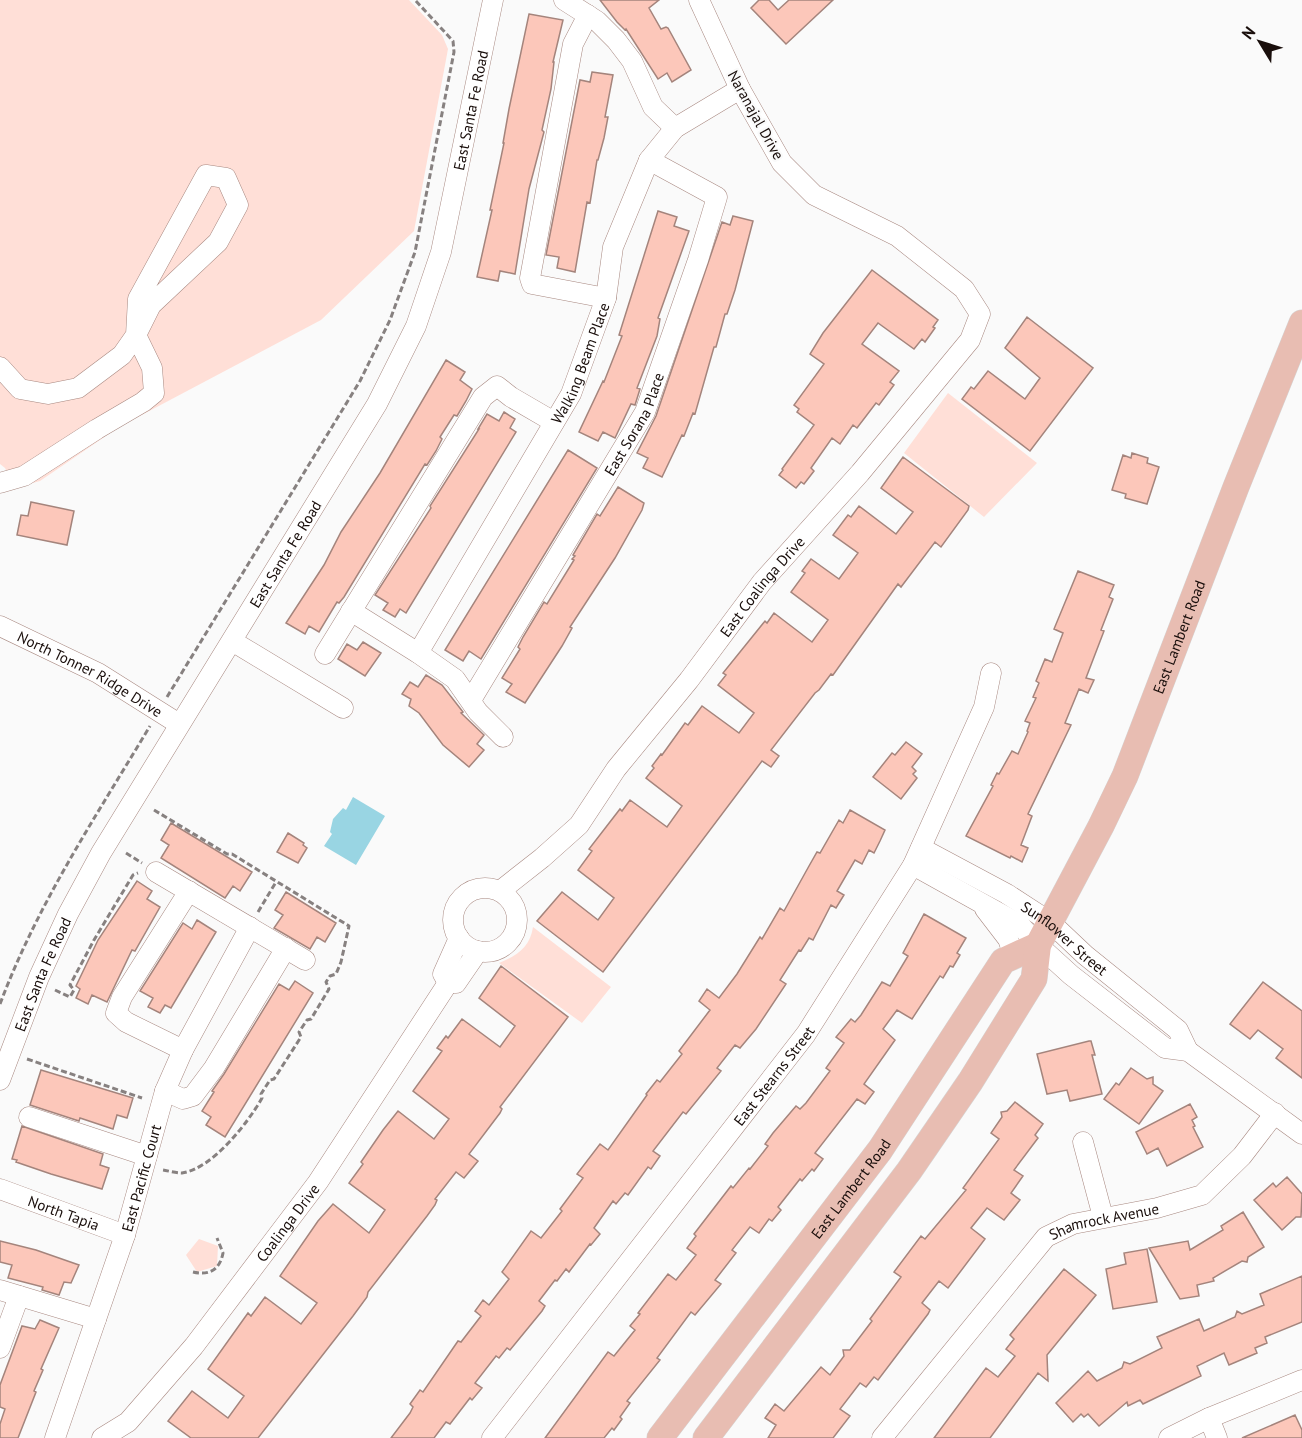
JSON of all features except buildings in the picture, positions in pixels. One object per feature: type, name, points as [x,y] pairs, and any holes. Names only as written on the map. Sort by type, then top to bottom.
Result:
[{"type":"main road","name":"East Lambert Road","points":[[706,1438],[909,1171],[970,1082],[1034,979],[1038,945],[1125,776],[1302,323]]},
{"type":"main road","name":"East Lambert Road","points":[[660,1438],[880,1150],[1003,961],[1038,945]]},
{"type":"street","name":"East Santa Fe Road","points":[[0,1080],[39,977],[68,914],[101,853],[377,404],[416,326],[441,252],[493,0]]},
{"type":"street","points":[[564,0],[588,15],[616,39],[632,61],[653,107],[675,128]]},
{"type":"street","name":"Naranajal Drive","points":[[699,0],[740,89],[782,163],[814,195],[897,236],[964,289],[980,314]]},
{"type":"street","points":[[588,15],[573,44],[530,278],[532,284],[606,298]]},
{"type":"street","name":"Walking Beam Place","points":[[418,653],[571,394],[606,298],[614,247],[648,160],[675,128],[740,89]]},
{"type":"street","name":"East Sorana Place","points":[[471,700],[645,412],[698,260],[717,197],[648,160]]},
{"type":"street","points":[[0,367],[20,389],[48,394],[78,388],[122,354],[136,335],[151,305],[218,242],[238,205],[226,178],[206,175],[138,299],[136,335],[152,368],[154,393],[24,476],[0,483]]},
{"type":"street","name":"East Coalinga Drive","points":[[506,897],[542,858],[579,825],[616,769],[689,680],[762,582],[860,473],[970,340],[980,314]]},
{"type":"street","points":[[325,654],[483,397],[497,386],[511,397],[554,422]]},
{"type":"street","points":[[351,611],[455,679],[478,712],[503,737]]},
{"type":"street","name":"North Tonner Ridge Drive","points":[[0,626],[98,673],[179,724]]},
{"type":"street","points":[[232,641],[343,708]]},
{"type":"street","name":"East Stearns Street","points":[[492,1438],[806,1034],[917,856],[984,707],[991,673]]},
{"type":"street","name":"Sunflower Street","points":[[917,856],[1007,894],[1050,922],[1085,955],[1178,1030],[1188,1051]]},
{"type":"street","name":"Sunflower Street","points":[[917,856],[975,899],[1019,924],[1071,975],[1165,1048],[1188,1051],[1302,1134]]},
{"type":"street","points":[[147,866],[305,960]]},
{"type":"street","points":[[490,888],[506,897],[517,921],[511,938],[497,950],[470,949],[454,929],[455,908],[461,899],[470,892],[490,888]]},
{"type":"street","points":[[183,1050],[126,1022],[116,1013],[122,997],[189,891]]},
{"type":"street","points":[[975,899],[999,924],[1012,947],[1014,956]]},
{"type":"street","name":"East Pacific Court","points":[[59,1437],[125,1236],[165,1091],[183,1050],[250,927]]},
{"type":"street","name":"Coalinga Drive","points":[[448,983],[443,974],[459,938]]},
{"type":"street","points":[[165,1091],[183,1099],[193,1096],[214,1068],[286,948]]},
{"type":"street","name":"Coalinga Drive","points":[[448,983],[456,983],[478,951]]},
{"type":"street","name":"Coalinga Drive","points":[[102,1438],[128,1422],[194,1346],[318,1182],[448,983]]},
{"type":"street","name":"Shamrock Avenue","points":[[882,1438],[1046,1236],[1073,1224],[1157,1208],[1202,1195],[1242,1156],[1275,1113]]},
{"type":"street","points":[[29,1116],[147,1156]]},
{"type":"street","points":[[1083,1142],[1103,1217]]},
{"type":"street","name":"North Tapia","points":[[0,1189],[125,1236]]},
{"type":"street","points":[[0,1290],[96,1319]]},
{"type":"street","points":[[0,1348],[19,1296]]},
{"type":"street","points":[[1169,1438],[1209,1418],[1302,1380]]},
{"type":"street","points":[[1209,1418],[1217,1438]]},
{"type":"path","points":[[171,691],[360,381],[390,320],[415,252],[454,52],[453,41],[415,0]]},
{"type":"path","points":[[0,1004],[11,974],[60,873],[146,732]]},
{"type":"path","points":[[154,810],[168,818]]},
{"type":"path","points":[[54,990],[70,997],[74,990],[70,985],[94,940],[133,875],[147,866],[126,853]]},
{"type":"path","points":[[250,927],[276,881]]},
{"type":"path","points":[[27,1059],[142,1098]]},
{"type":"path","points":[[193,1272],[209,1273],[217,1268],[223,1253],[217,1238]]},
{"type":"shaded area","points":[[0,0],[409,0],[442,35],[448,49],[414,231],[321,320],[119,427],[40,481],[15,488],[5,468],[0,464]]},
{"type":"shaded area","points":[[948,393],[1037,463],[984,517],[904,453]]},
{"type":"shaded area","points":[[533,927],[611,987],[582,1023],[499,963],[525,946]]},
{"type":"shaded area","points":[[199,1239],[218,1246],[217,1266],[197,1272],[186,1255]]},
{"type":"water","points":[[353,797],[385,816],[356,865],[324,846],[332,834],[330,832],[333,819],[343,808],[346,810]]}]
